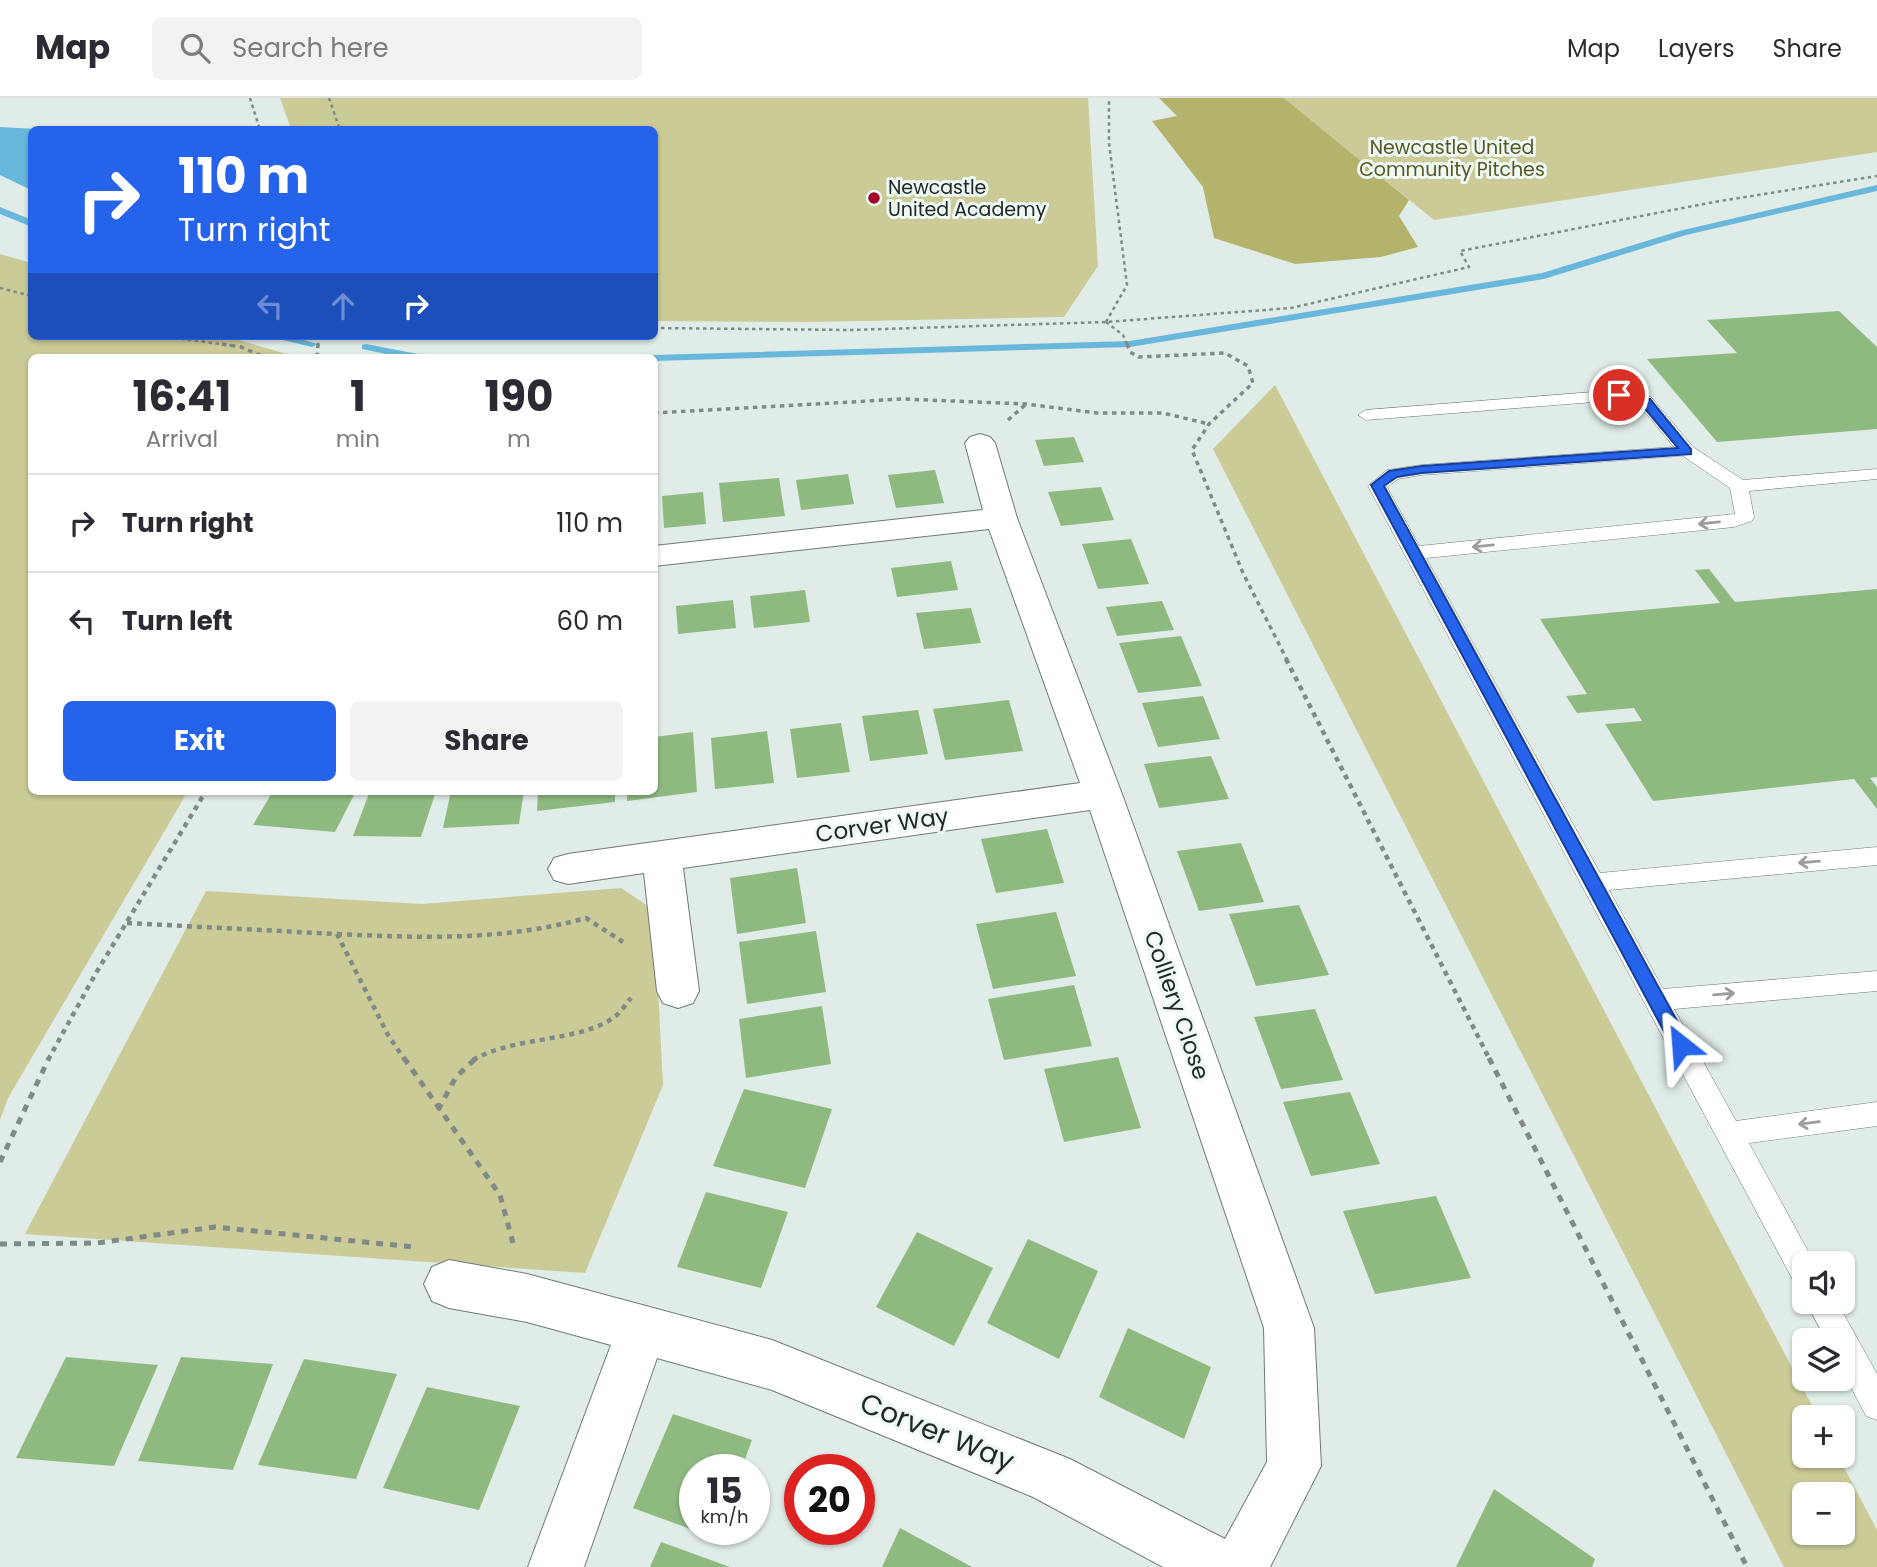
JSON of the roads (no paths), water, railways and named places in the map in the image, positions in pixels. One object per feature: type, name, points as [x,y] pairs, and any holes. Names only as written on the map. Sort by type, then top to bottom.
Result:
[{"type":"street","name":"Colliery Close","points":[[980,443],[1001,518],[1103,794],[1289,1328],[1294,1466],[1240,1567]]},
{"type":"street","points":[[658,556],[1001,518]]},
{"type":"street","name":"Corver Way","points":[[569,869],[1103,794]]},
{"type":"street","points":[[662,856],[678,991]]},
{"type":"street","name":"Corver Way","points":[[433,1266],[527,1298],[772,1365],[1051,1478],[1220,1567]]},
{"type":"street","points":[[556,1567],[642,1329]]},
{"type":"lane","points":[[1366,415],[1619,395],[1645,401],[1687,452],[1739,486],[1877,474]]},
{"type":"lane","points":[[1687,452],[1422,470],[1393,474],[1377,485],[1793,1251]]},
{"type":"lane","points":[[1413,553],[1734,521],[1745,517],[1739,486]]},
{"type":"lane","points":[[1592,883],[1877,856]]},
{"type":"lane","points":[[1656,1000],[1877,981]]},
{"type":"lane","points":[[1729,1134],[1877,1114]]},
{"type":"lane","points":[[1855,1365],[1877,1405]]},
{"type":"water","points":[[0,127],[28,129],[28,189],[0,175]]},
{"type":"waterway","points":[[658,358],[1130,344],[1544,276],[1683,233],[1877,188]]},
{"type":"waterway","points":[[0,210],[28,222]]},
{"type":"waterway","points":[[292,340],[312,344]]},
{"type":"waterway","points":[[366,347],[402,354]]},
{"type":"place","name":"Newcastle United Academy","points":[[874,198]]},
{"type":"park label","name":"Newcastle United Community Pitches","points":[[1452,158]]}]
